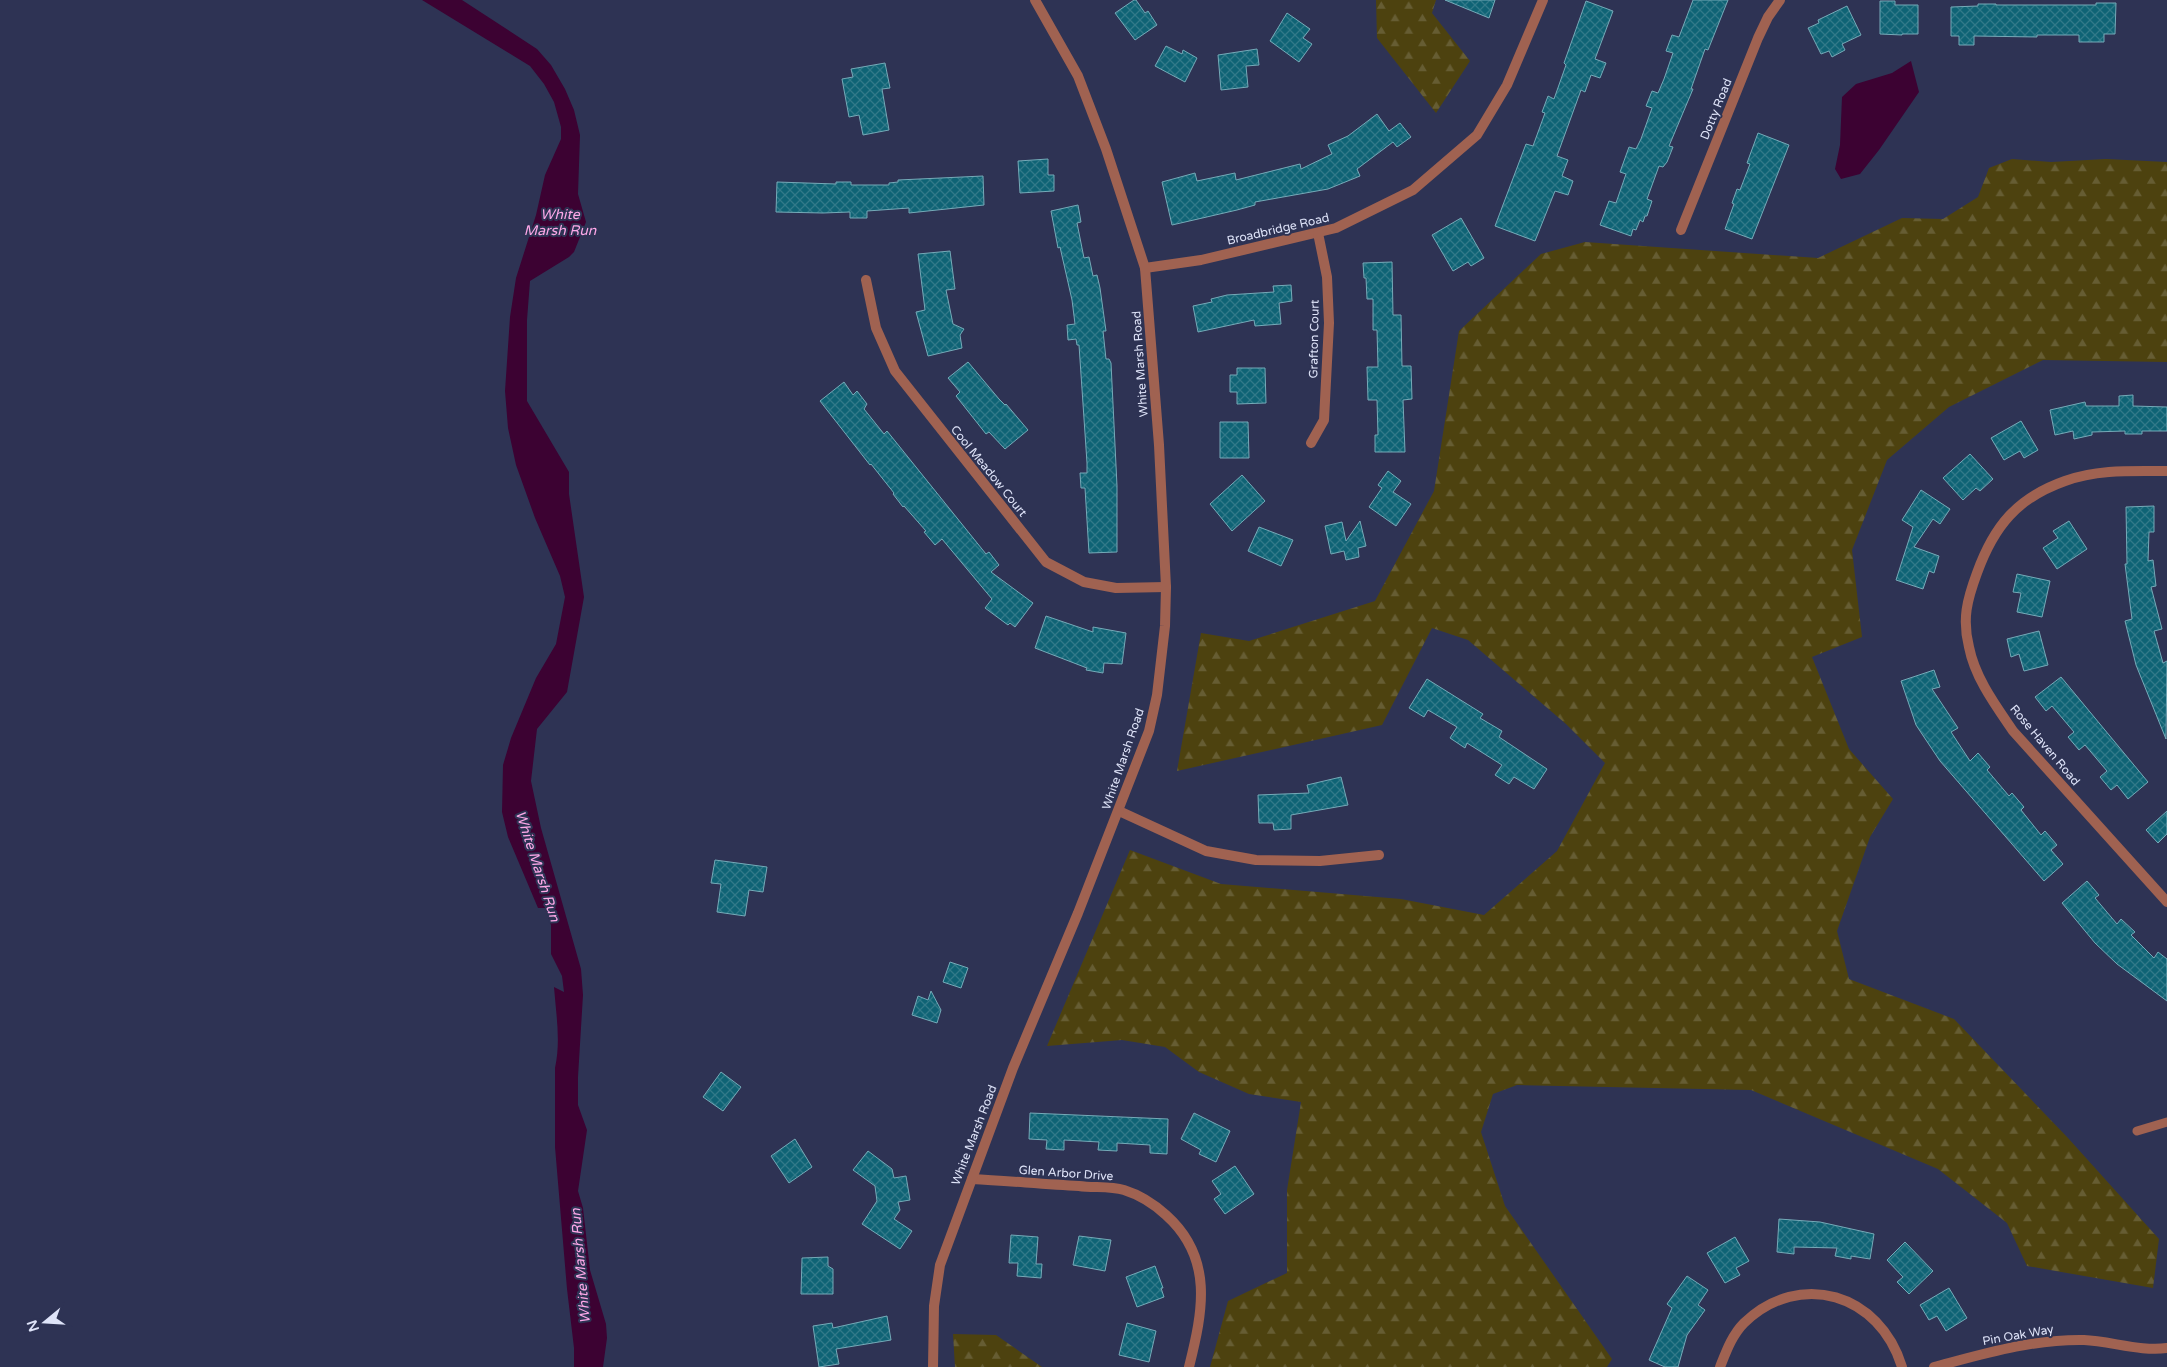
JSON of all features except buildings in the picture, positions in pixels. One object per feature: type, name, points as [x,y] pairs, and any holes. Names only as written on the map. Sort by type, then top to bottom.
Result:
[{"type":"street","name":"White Marsh Road","points":[[933,1367],[934,1306],[940,1265],[1013,1068],[1119,812],[1148,731],[1157,695],[1165,626],[1166,587],[1146,268],[1106,149],[1078,76],[1035,0]]},
{"type":"street","name":"Broadbridge Road","points":[[1146,268],[1201,260],[1336,228],[1413,190],[1477,135],[1507,85],[1543,0]]},
{"type":"street","name":"Dotty Road","points":[[1682,230],[1758,38],[1768,17],[1780,0]]},
{"type":"street","name":"Grafton Court","points":[[1311,443],[1324,420],[1329,323],[1327,276],[1318,233]]},
{"type":"street","name":"Cool Meadow Court","points":[[866,280],[876,328],[896,371],[1046,562],[1084,582],[1116,588],[1166,587]]},
{"type":"street","name":"Rose Haven Road","points":[[2167,471],[2118,471],[2090,474],[2066,480],[2038,493],[2016,509],[1996,530],[1986,548],[1968,597],[1964,621],[1969,649],[1978,672],[1993,701],[2013,731],[2167,902]]},
{"type":"street","points":[[1119,812],[1206,851],[1256,860],[1320,861],[1379,855]]},
{"type":"street","name":"Glen Arbor Drive","points":[[972,1179],[1124,1190],[1152,1202],[1172,1220],[1189,1242],[1199,1265],[1202,1296],[1199,1325],[1189,1367]]},
{"type":"street","points":[[1720,1367],[1729,1345],[1743,1324],[1770,1304],[1798,1295],[1827,1294],[1864,1310],[1884,1329],[1897,1351],[1902,1367]]},
{"type":"street","name":"Pin Oak Way","points":[[1934,1367],[2002,1349],[2055,1340],[2086,1340],[2167,1348]]},
{"type":"lane","points":[[2138,1131],[2167,1122]]},
{"type":"green space","points":[[1376,0],[1436,0],[1432,13],[1470,61],[1436,113],[1377,38]]},
{"type":"green space","points":[[2012,159],[2051,162],[2106,159],[2167,162],[2167,362],[2043,360],[1949,407],[1887,460],[1852,550],[1862,637],[1812,657],[1849,749],[1893,799],[1870,837],[1837,931],[1849,979],[1954,1019],[2068,1138],[2159,1239],[2153,1288],[2027,1266],[2007,1223],[1938,1169],[1751,1090],[1517,1085],[1493,1094],[1481,1132],[1505,1206],[1612,1359],[1607,1367],[1210,1367],[1228,1301],[1287,1273],[1287,1190],[1301,1102],[1249,1094],[1199,1072],[1165,1047],[1122,1040],[1047,1046],[1130,850],[1221,884],[1401,899],[1484,915],[1557,851],[1605,763],[1566,724],[1468,640],[1432,628],[1382,725],[1177,771],[1201,633],[1249,641],[1375,601],[1434,491],[1459,331],[1541,254],[1585,242],[1818,258],[1902,218],[1943,219],[1978,197],[1989,168]]},
{"type":"green space","points":[[953,1334],[996,1335],[1042,1367],[955,1367]]},
{"type":"water","name":"White Marsh Run","points":[[422,0],[462,0],[537,49],[551,65],[565,89],[574,110],[580,135],[578,194],[586,222],[574,252],[530,281],[527,320],[527,401],[569,472],[569,494],[584,597],[567,692],[537,729],[531,781],[541,828],[581,969],[583,995],[578,1105],[587,1130],[578,1191],[583,1208],[590,1270],[606,1324],[607,1338],[603,1367],[574,1367],[574,1348],[555,1147],[555,1068],[558,1038],[554,987],[564,992],[562,976],[551,954],[551,925],[545,908],[538,908],[508,837],[502,812],[503,765],[511,738],[536,678],[556,644],[565,597],[560,576],[535,518],[516,465],[508,428],[505,391],[510,317],[516,278],[536,215],[545,175],[561,139],[561,127],[554,102],[544,84],[530,66]]},
{"type":"water","points":[[1911,61],[1919,92],[1860,174],[1841,179],[1835,169],[1840,145],[1842,97],[1856,84],[1892,73]]}]
